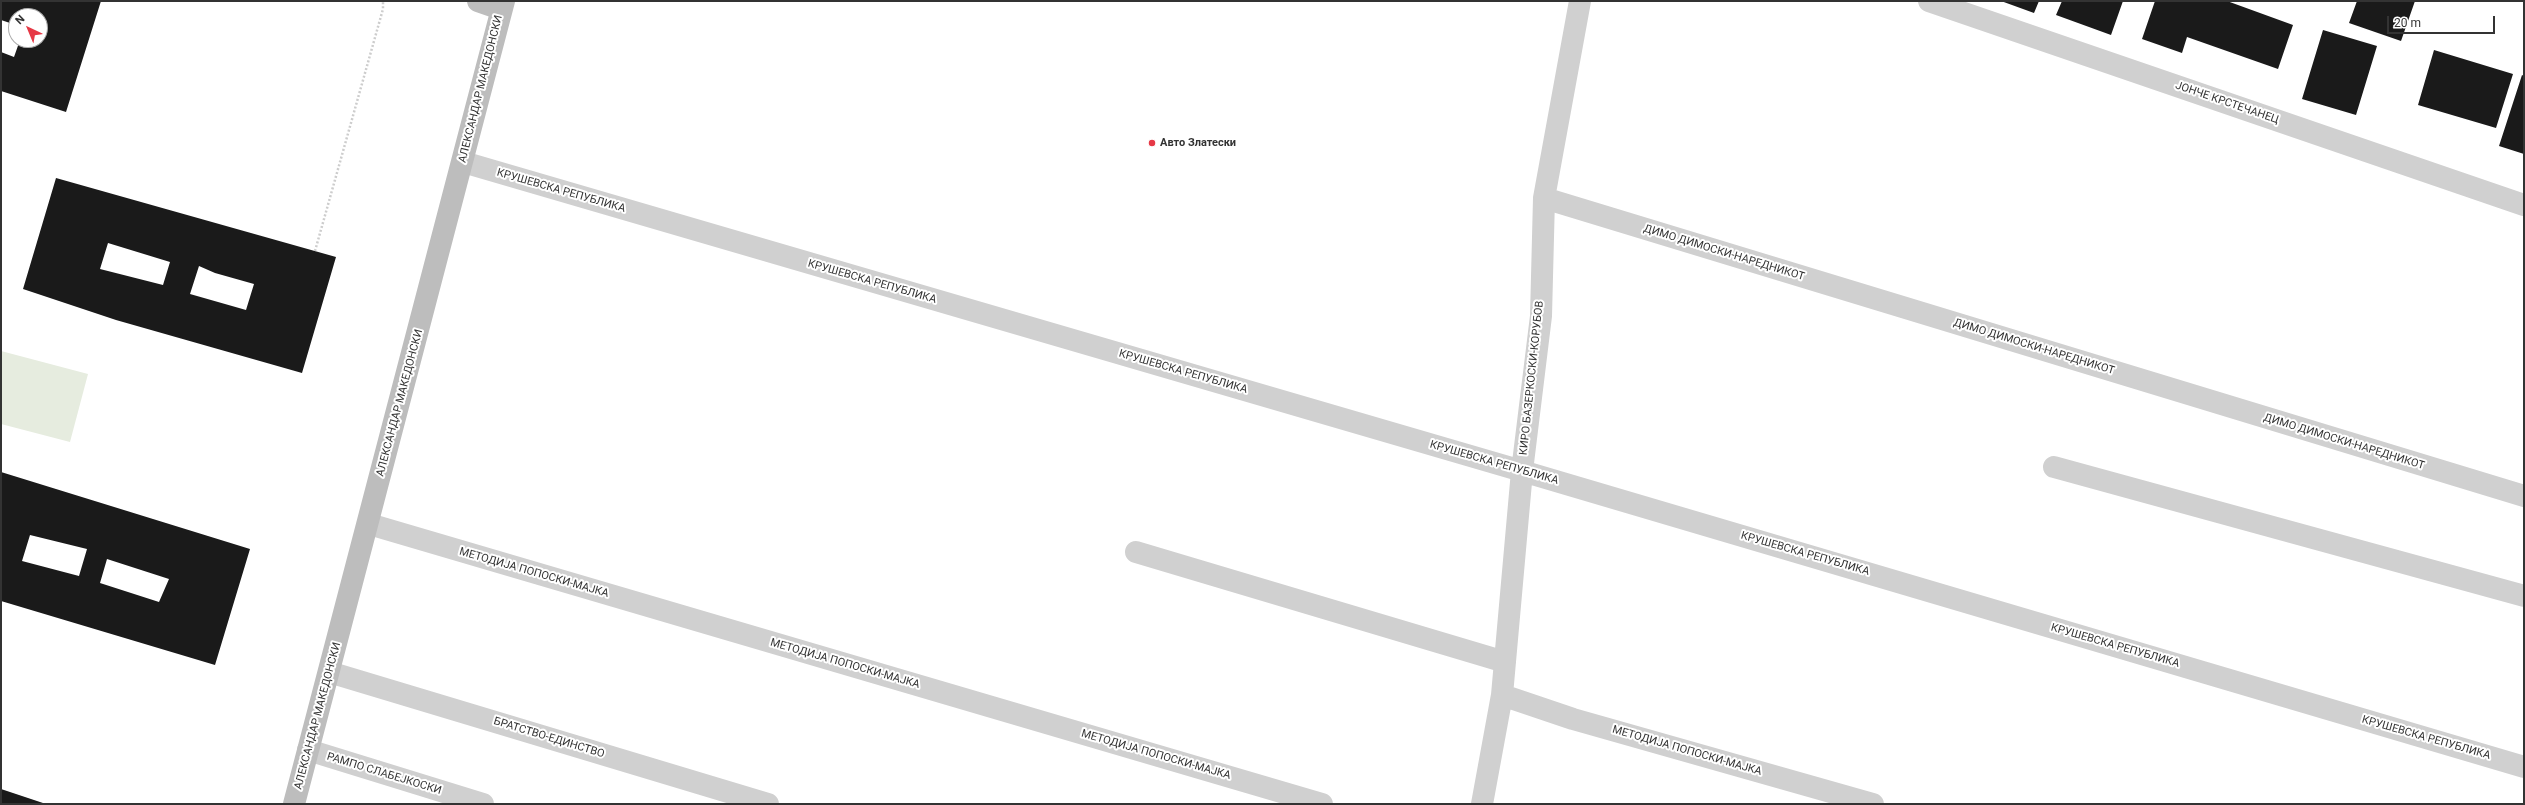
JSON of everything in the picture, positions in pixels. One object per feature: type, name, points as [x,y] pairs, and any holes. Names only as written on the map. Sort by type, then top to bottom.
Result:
[{"type":"street","points":[[478,1],[503,5]]},
{"type":"street","name":"КИРО БАЗЕРКОСКИ-КОРУБОВ","points":[[1482,804],[1502,695],[1522,471],[1540,316],[1544,198],[1580,1]]},
{"type":"street","name":"ЈОНЧЕ КРСТЕЧАНЕЦ","points":[[1929,1],[2524,205]]},
{"type":"street","name":"АЛЕКСАНДАР МАКЕДОНСКИ","points":[[294,804],[369,524],[503,5]]},
{"type":"street","name":"КРУШЕВСКА РЕПУБЛИКА","points":[[463,162],[1522,471],[2524,767]]},
{"type":"street","name":"ДИМО ДИМОСКИ-НАРЕДНИКОТ","points":[[1544,198],[2524,496]]},
{"type":"street","points":[[2054,467],[2524,596]]},
{"type":"street","name":"МЕТОДИЈА ПОПОСКИ-МАЈКА","points":[[369,524],[1322,804]]},
{"type":"street","points":[[1136,552],[1505,662]]},
{"type":"street","name":"БРАТСТВО-ЕДИНСТВО","points":[[329,672],[768,804]]},
{"type":"street","name":"МЕТОДИЈА ПОПОСКИ-МАЈКА","points":[[1502,695],[1580,721],[1873,804]]},
{"type":"street","name":"РАМПО СЛАБЕЈКОСКИ","points":[[308,750],[483,804]]},
{"type":"path","points":[[315,251],[384,9],[383,1]]},
{"type":"shaded area","points":[[1,351],[88,374],[70,442],[1,424]]},
{"type":"building","points":[[1,1],[101,1],[66,112],[1,91],[1,52],[14,57],[17,48],[48,48],[48,8],[8,8],[8,22],[1,20]]},
{"type":"building","points":[[2001,1],[2039,1],[2034,13]]},
{"type":"building","points":[[2062,1],[2123,1],[2111,35],[2056,15]]},
{"type":"building","points":[[2155,1],[2227,1],[2293,25],[2278,69],[2187,37],[2182,53],[2142,39]]},
{"type":"building","points":[[2357,1],[2415,1],[2401,41],[2349,23]]},
{"type":"building","points":[[2323,30],[2377,46],[2356,115],[2302,99]]},
{"type":"building","points":[[2434,50],[2513,74],[2496,128],[2418,105]]},
{"type":"building","points":[[2522,75],[2524,76],[2524,154],[2499,146]]},
{"type":"building","points":[[56,178],[336,257],[302,373],[116,320],[23,289]],"holes":[[[108,243],[170,262],[163,285],[100,269]],[[199,266],[215,273],[254,284],[246,310],[190,294]]]},
{"type":"building","points":[[1,472],[250,549],[215,665],[1,601]],"holes":[[[30,535],[87,549],[79,576],[22,561]],[[107,559],[169,579],[159,602],[100,583]]]},
{"type":"building","points":[[1,789],[43,803],[1,804]]},
{"type":"place","name":"Авто Златески","points":[[1152,143]]}]
